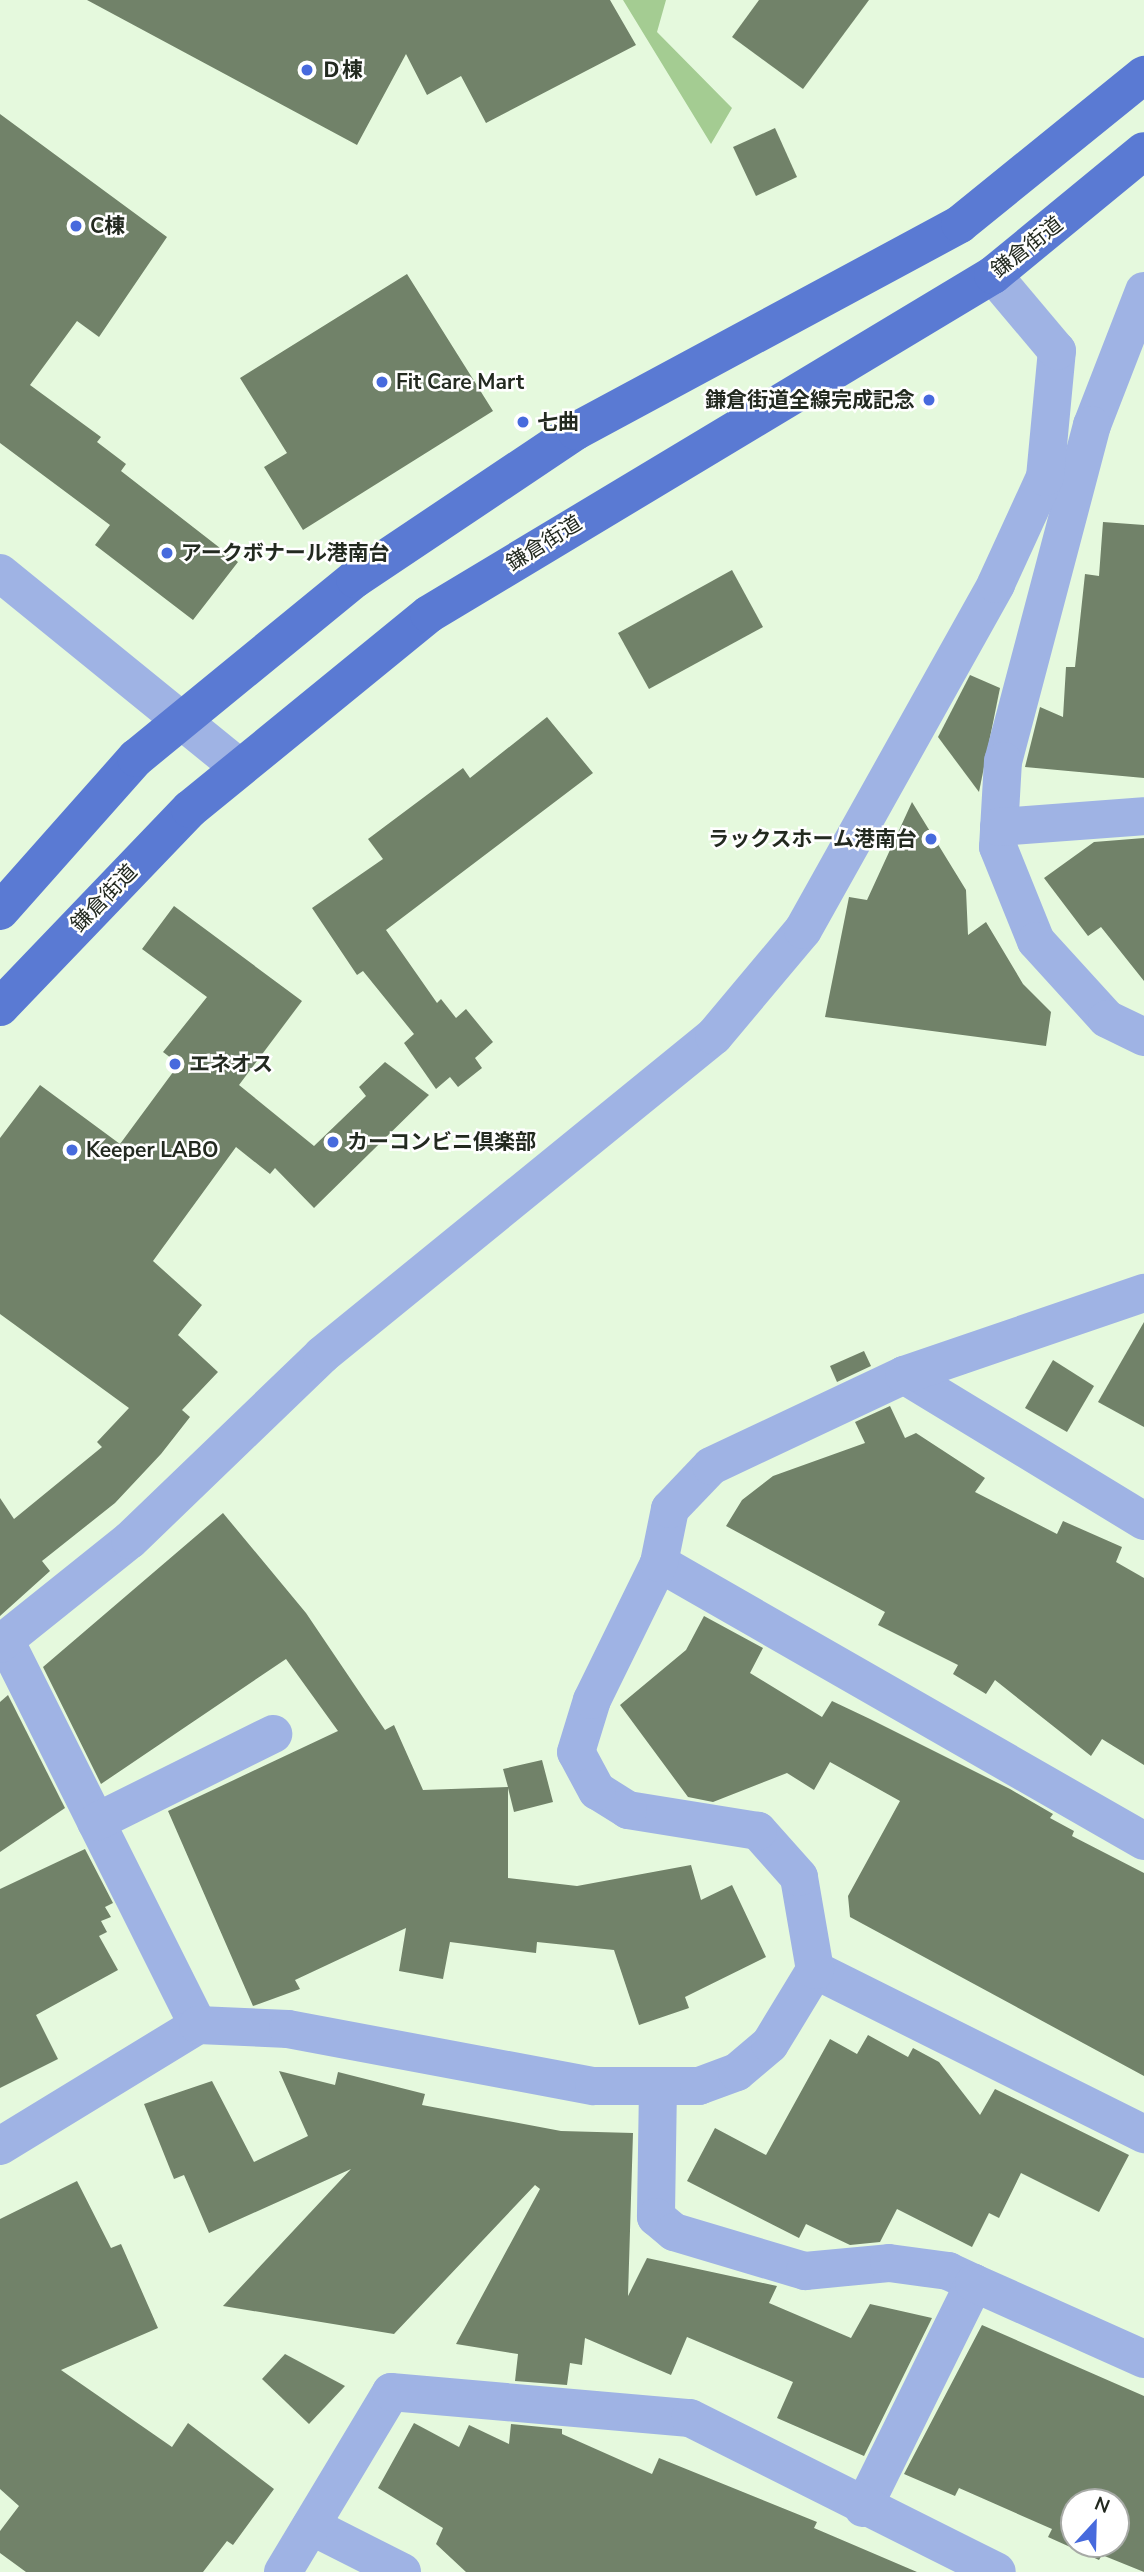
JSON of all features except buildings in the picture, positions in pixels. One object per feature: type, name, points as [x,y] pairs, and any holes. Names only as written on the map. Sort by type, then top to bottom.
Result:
[{"type":"main road","points":[[0,911],[136,758],[355,579],[576,431],[960,224],[1144,75]]},
{"type":"main road","name":"鎌倉街道","points":[[0,1007],[190,809],[429,614],[993,275],[1144,152]]},
{"type":"street","points":[[198,2025],[3,1643],[131,1540],[323,1355],[714,1036],[803,930],[996,584],[1045,477],[1057,351],[993,275]]},
{"type":"street","points":[[1144,291],[1096,412],[1003,761],[998,847],[1036,941],[1107,1019],[1144,1037]]},
{"type":"street","points":[[1052,422],[1096,412]]},
{"type":"street","points":[[0,573],[183,718],[239,767]]},
{"type":"street","points":[[999,827],[1144,816]]},
{"type":"street","points":[[0,2146],[198,2025],[288,2029],[594,2086],[699,2086],[737,2072],[770,2044],[815,1970],[799,1877],[758,1831],[628,1810],[597,1791],[576,1752],[592,1700],[659,1563],[670,1509],[711,1466],[904,1376],[1144,1293]]},
{"type":"street","points":[[904,1376],[1144,1521]]},
{"type":"street","points":[[659,1563],[1144,1841]]},
{"type":"street","points":[[96,1822],[273,1734]]},
{"type":"street","points":[[815,1970],[1144,2134]]},
{"type":"street","points":[[658,2086],[656,2217],[674,2232],[805,2271],[889,2263],[948,2271],[1144,2360]]},
{"type":"street","points":[[863,2508],[974,2283]]},
{"type":"street","points":[[283,2572],[391,2392],[690,2418],[863,2508],[939,2559],[997,2572]]},
{"type":"street","points":[[311,2526],[402,2572]]},
{"type":"green space","points":[[623,0],[666,0],[657,32],[732,108],[711,144]]},
{"type":"place","name":"Ｄ棟","points":[[307,70]]},
{"type":"place","name":"C棟","points":[[76,226]]},
{"type":"place","name":"Fit Care Mart","points":[[382,382]]},
{"type":"place","name":"鎌倉街道全線完成記念","points":[[929,400]]},
{"type":"place","name":"七曲","points":[[523,422]]},
{"type":"place","name":"アークボナール港南台","points":[[167,553]]},
{"type":"place","name":"ラックスホーム港南台","points":[[931,839]]},
{"type":"place","name":"エネオス","points":[[175,1064]]},
{"type":"place","name":"カーコンビニ倶楽部","points":[[333,1142]]},
{"type":"place","name":"Keeper LABO","points":[[72,1150]]}]
